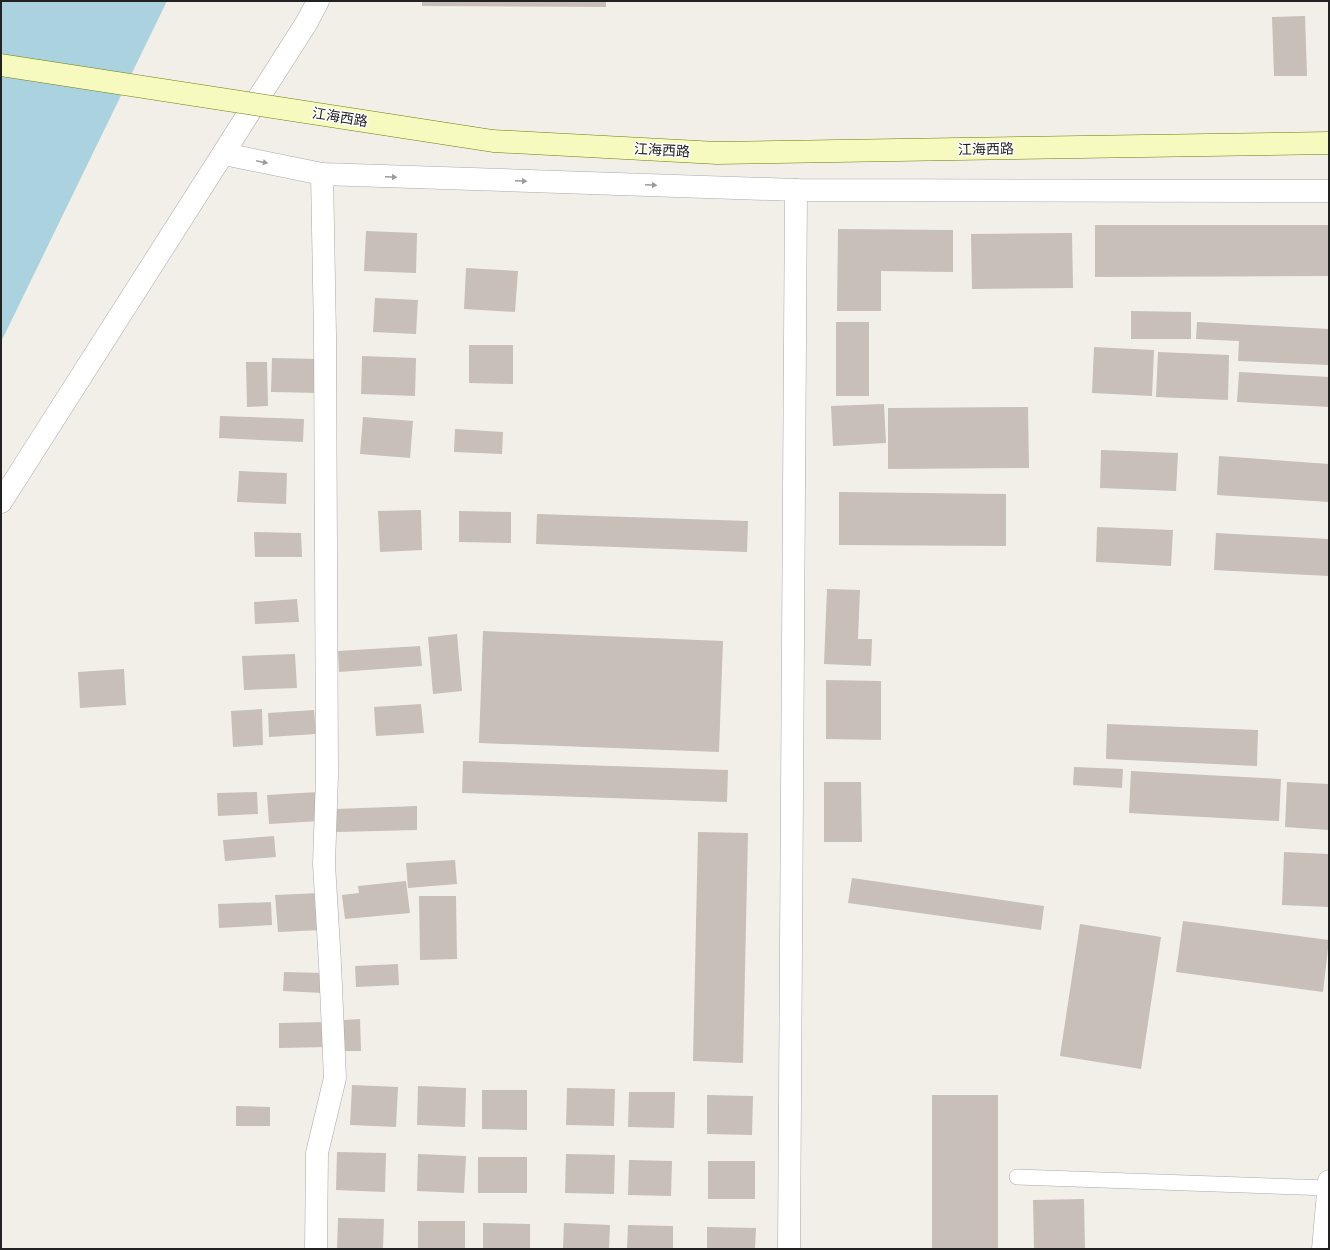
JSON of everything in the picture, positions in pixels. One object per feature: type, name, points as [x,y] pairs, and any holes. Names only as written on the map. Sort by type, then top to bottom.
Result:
[{"type":"main road","name":"江海西路","points":[[1,65],[493,141],[717,153],[1329,143]]},
{"type":"street","points":[[1,502],[224,154],[307,22],[318,1]]},
{"type":"street","points":[[224,154],[322,174],[796,190],[1329,191]]},
{"type":"street","points":[[316,1249],[317,1153],[335,1078],[324,864],[327,775],[325,335],[322,174]]},
{"type":"street","points":[[789,1249],[796,190]]},
{"type":"street","points":[[1324,1249],[1329,1185]]},
{"type":"lane","points":[[1017,1177],[1329,1185]]},
{"type":"water","points":[[1,1],[167,1],[1,342]]},
{"type":"building","points":[[422,1],[606,1],[606,7],[422,6]]},
{"type":"building","points":[[1305,16],[1307,76],[1274,76],[1272,17]]},
{"type":"building","points":[[1095,225],[1329,225],[1329,276],[1095,277]]},
{"type":"building","points":[[838,229],[953,230],[953,272],[881,271],[881,311],[837,311]]},
{"type":"building","points":[[366,231],[417,233],[416,273],[364,271]]},
{"type":"building","points":[[1072,233],[1073,288],[972,289],[971,234]]},
{"type":"building","points":[[466,268],[518,271],[515,312],[464,309]]},
{"type":"building","points":[[375,298],[418,300],[416,334],[373,332]]},
{"type":"building","points":[[1131,311],[1191,312],[1191,339],[1131,339]]},
{"type":"building","points":[[836,322],[869,322],[869,396],[836,396]]},
{"type":"building","points":[[1197,322],[1329,329],[1329,365],[1238,361],[1239,341],[1196,339]]},
{"type":"building","points":[[469,345],[513,345],[513,384],[469,383]]},
{"type":"building","points":[[1094,347],[1154,350],[1152,396],[1092,393]]},
{"type":"building","points":[[1158,352],[1229,355],[1228,400],[1156,397]]},
{"type":"building","points":[[362,356],[416,358],[415,396],[361,394]]},
{"type":"building","points":[[272,358],[320,359],[320,393],[271,392]]},
{"type":"building","points":[[246,362],[267,362],[268,406],[247,407]]},
{"type":"building","points":[[1239,372],[1329,377],[1329,407],[1237,402]]},
{"type":"building","points":[[884,404],[886,443],[833,446],[831,406]]},
{"type":"building","points":[[1028,407],[1029,468],[888,469],[888,408]]},
{"type":"building","points":[[220,416],[304,419],[303,442],[219,438]]},
{"type":"building","points":[[363,417],[413,421],[410,458],[360,454]]},
{"type":"building","points":[[455,429],[503,432],[502,454],[454,452]]},
{"type":"building","points":[[1101,450],[1178,453],[1176,491],[1100,488]]},
{"type":"building","points":[[1219,456],[1329,464],[1329,502],[1217,495]]},
{"type":"building","points":[[239,471],[287,473],[286,504],[237,502]]},
{"type":"building","points":[[839,492],[1006,494],[1006,546],[839,545]]},
{"type":"building","points":[[421,510],[422,550],[380,552],[378,511]]},
{"type":"building","points":[[459,511],[511,512],[511,543],[459,542]]},
{"type":"building","points":[[537,514],[748,521],[747,552],[536,544]]},
{"type":"building","points":[[1097,527],[1173,530],[1171,566],[1096,562]]},
{"type":"building","points":[[254,532],[301,533],[302,557],[255,557]]},
{"type":"building","points":[[1216,533],[1329,539],[1329,576],[1214,570]]},
{"type":"building","points":[[827,589],[860,590],[858,639],[872,639],[871,666],[824,664]]},
{"type":"building","points":[[297,599],[299,622],[255,624],[254,602]]},
{"type":"building","points":[[483,631],[723,641],[719,752],[479,743]]},
{"type":"building","points":[[457,634],[462,691],[433,694],[428,637]]},
{"type":"building","points":[[420,646],[422,666],[339,672],[338,651]]},
{"type":"building","points":[[295,654],[297,688],[244,690],[242,656]]},
{"type":"building","points":[[124,669],[126,705],[80,708],[78,672]]},
{"type":"building","points":[[826,680],[881,681],[881,740],[826,739]]},
{"type":"building","points":[[421,704],[424,733],[376,736],[374,707]]},
{"type":"building","points":[[262,709],[263,745],[233,747],[231,711]]},
{"type":"building","points":[[314,710],[316,734],[269,737],[268,713]]},
{"type":"building","points":[[1107,724],[1258,730],[1257,766],[1106,759]]},
{"type":"building","points":[[463,761],[728,770],[727,802],[462,793]]},
{"type":"building","points":[[1074,767],[1123,769],[1122,788],[1073,785]]},
{"type":"building","points":[[1131,771],[1281,779],[1279,821],[1129,813]]},
{"type":"building","points":[[824,782],[861,782],[862,842],[824,842]]},
{"type":"building","points":[[1287,782],[1329,784],[1329,830],[1285,827]]},
{"type":"building","points":[[257,792],[258,814],[218,816],[217,793]]},
{"type":"building","points":[[318,792],[320,821],[269,824],[267,795]]},
{"type":"building","points":[[417,806],[417,830],[336,832],[335,809]]},
{"type":"building","points":[[698,832],[748,833],[743,1063],[693,1061]]},
{"type":"building","points":[[274,836],[276,857],[225,861],[223,840]]},
{"type":"building","points":[[1284,852],[1329,854],[1329,907],[1282,905]]},
{"type":"building","points":[[455,860],[457,884],[408,888],[406,863]]},
{"type":"building","points":[[852,878],[1044,906],[1041,930],[848,903]]},
{"type":"building","points":[[406,881],[410,913],[345,919],[342,895],[359,893],[358,886]]},
{"type":"building","points":[[320,893],[322,930],[278,932],[275,895]]},
{"type":"building","points":[[419,896],[456,896],[457,959],[420,960]]},
{"type":"building","points":[[271,902],[272,925],[219,928],[218,904]]},
{"type":"building","points":[[1183,921],[1329,940],[1323,992],[1176,972]]},
{"type":"building","points":[[1080,924],[1161,937],[1141,1069],[1060,1056]]},
{"type":"building","points":[[398,964],[399,985],[356,987],[355,966]]},
{"type":"building","points":[[284,972],[324,973],[323,993],[283,991]]},
{"type":"building","points":[[360,1019],[361,1051],[344,1051],[344,1020]]},
{"type":"building","points":[[327,1022],[328,1047],[279,1048],[279,1023]]},
{"type":"building","points":[[352,1085],[398,1087],[396,1127],[350,1125]]},
{"type":"building","points":[[418,1086],[466,1088],[465,1127],[417,1125]]},
{"type":"building","points":[[567,1088],[615,1089],[614,1126],[566,1125]]},
{"type":"building","points":[[482,1090],[527,1090],[527,1130],[482,1129]]},
{"type":"building","points":[[629,1092],[675,1092],[674,1128],[628,1127]]},
{"type":"building","points":[[707,1095],[753,1096],[752,1135],[707,1134]]},
{"type":"building","points":[[932,1095],[998,1095],[998,1249],[932,1249]]},
{"type":"building","points":[[236,1106],[270,1107],[270,1126],[236,1126]]},
{"type":"building","points":[[337,1152],[386,1153],[385,1192],[336,1190]]},
{"type":"building","points":[[418,1154],[466,1156],[464,1193],[417,1191]]},
{"type":"building","points":[[566,1154],[615,1155],[614,1194],[565,1193]]},
{"type":"building","points":[[478,1157],[527,1157],[527,1193],[478,1193]]},
{"type":"building","points":[[629,1160],[672,1161],[671,1196],[628,1195]]},
{"type":"building","points":[[708,1161],[755,1161],[755,1199],[708,1199]]},
{"type":"building","points":[[1084,1199],[1085,1249],[1034,1249],[1033,1200]]},
{"type":"building","points":[[338,1218],[384,1219],[383,1249],[337,1249]]},
{"type":"building","points":[[418,1221],[465,1221],[465,1249],[418,1249]]},
{"type":"building","points":[[483,1223],[530,1224],[530,1249],[483,1249]]},
{"type":"building","points":[[564,1223],[610,1225],[609,1249],[563,1249]]},
{"type":"building","points":[[628,1225],[673,1226],[673,1249],[627,1249]]},
{"type":"building","points":[[707,1227],[756,1228],[755,1249],[707,1249]]}]
